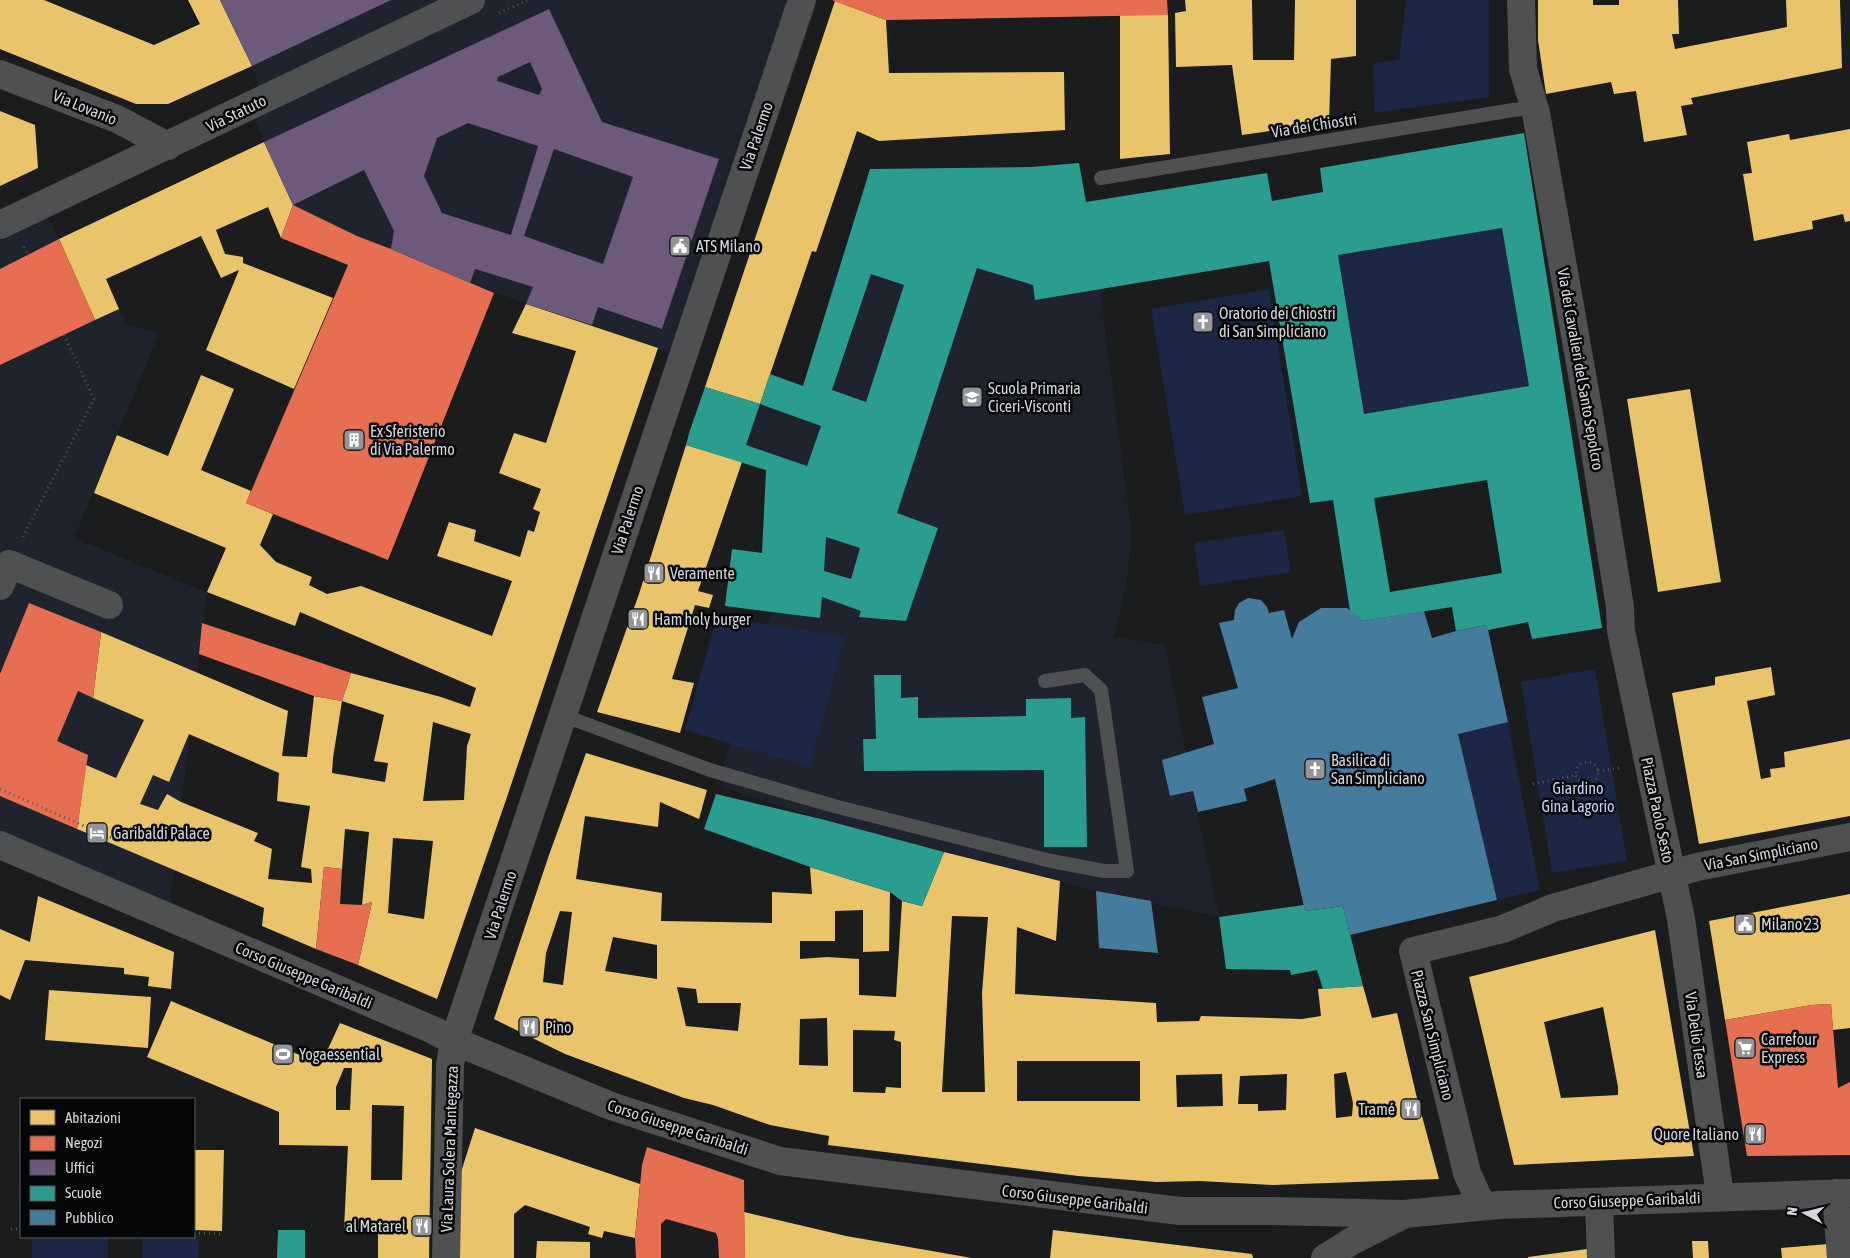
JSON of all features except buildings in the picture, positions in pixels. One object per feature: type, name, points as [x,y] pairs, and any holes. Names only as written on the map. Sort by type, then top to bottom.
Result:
[{"type":"street","name":"Via Statuto","points":[[0,225],[471,0]]},
{"type":"street","name":"Via Palermo","points":[[454,1041],[802,0]]},
{"type":"street","name":"Via dei Cavalieri del Santo Sepolcro","points":[[1521,0],[1523,69],[1536,112],[1590,420],[1620,607],[1621,631]]},
{"type":"street","name":"Via Lovanio","points":[[0,74],[117,119],[168,146]]},
{"type":"street","points":[[5,575],[109,605]]},
{"type":"street","name":"Piazza Paolo Sesto","points":[[1503,929],[1553,908],[1672,874],[1621,631]]},
{"type":"street","name":"Via San Simpliciano","points":[[1672,874],[1697,867],[1850,837]]},
{"type":"street","name":"Corso Giuseppe Garibaldi","points":[[0,845],[433,1030],[454,1041],[612,1106],[780,1161],[1180,1211],[1404,1214],[1482,1206],[1843,1193]]},
{"type":"street","name":"Via Delio Tessa","points":[[1672,874],[1681,919],[1720,1196]]},
{"type":"street","name":"Piazza San Simpliciano","points":[[1482,1206],[1466,1173],[1413,950],[1503,929]]},
{"type":"street","name":"Via Laura Solera Mantegazza","points":[[446,1258],[450,1065],[454,1041]]},
{"type":"street","points":[[1841,1258],[1843,1193]]},
{"type":"street","points":[[1599,1202],[1601,1258]]},
{"type":"street","name":"Corso Giuseppe Garibaldi","points":[[1325,1258],[1352,1241],[1404,1214]]},
{"type":"lane","name":"Via dei Chiostri","points":[[1101,178],[1534,108]]},
{"type":"lane","points":[[562,715],[710,770],[834,806],[1051,861],[1104,871],[1127,871],[1101,690],[1084,675],[1045,681]]},
{"type":"path","points":[[5,575],[94,399],[64,335]]},
{"type":"path","points":[[1588,762],[1594,765],[1598,772],[1592,783],[1585,784],[1579,781],[1576,775],[1577,768],[1582,763],[1588,762]]},
{"type":"path","points":[[1598,772],[1620,767]]},
{"type":"path","points":[[1533,784],[1576,775]]},
{"type":"path","points":[[0,789],[114,838],[112,844]]},
{"type":"path","points":[[11,1229],[20,1229]]},
{"type":"path","points":[[195,1234],[223,1234]]},
{"type":"shaded area","points":[[220,0],[463,0],[263,97],[252,66]]},
{"type":"shaded area","points":[[474,0],[800,0],[680,356],[494,293],[357,236],[293,205],[264,142],[251,108]]},
{"type":"shaded area","points":[[1079,163],[1100,290],[1132,536],[1126,586],[1114,637],[1165,645],[1186,752],[1162,760],[1170,796],[1193,791],[1219,917],[1096,891],[944,852],[825,820],[721,787],[721,773],[772,611],[820,617],[824,571],[802,482],[686,445],[705,387],[821,425],[871,274],[1031,240],[1031,167]]},
{"type":"shaded area","points":[[42,207],[59,239],[95,320],[119,309],[127,324],[159,334],[74,538],[207,592],[168,915],[0,844],[0,228]]},
{"type":"green space","points":[[1406,0],[1489,0],[1489,97],[1374,113],[1373,64],[1399,59]]},
{"type":"green space","points":[[1502,228],[1529,386],[1364,414],[1338,255]]},
{"type":"green space","points":[[1269,289],[1302,496],[1185,515],[1151,309]]},
{"type":"green space","points":[[1284,530],[1291,572],[1200,586],[1194,543]]},
{"type":"green space","points":[[717,616],[845,637],[810,767],[685,730]]},
{"type":"green space","name":"Giardino Gina Lagorio","points":[[1595,669],[1627,861],[1552,873],[1521,682]]},
{"type":"green space","points":[[1508,722],[1540,890],[1497,900],[1458,734]]},
{"type":"green space","points":[[195,1236],[199,1236],[198,1258],[142,1258],[142,1238],[195,1238]]},
{"type":"green space","points":[[32,1238],[108,1238],[108,1258],[32,1258]]},
{"type":"place","name":"ATS Milano","points":[[680,246]]},
{"type":"place","name":"Oratorio dei Chiostri di San Simpliciano","points":[[1203,322]]},
{"type":"place","name":"Scuola Primaria Ciceri-Visconti","points":[[972,397]]},
{"type":"place","name":"Ex Sferisterio di Via Palermo","points":[[354,440]]},
{"type":"place","name":"Veramente","points":[[654,573]]},
{"type":"place","name":"Ham holy burger","points":[[638,619]]},
{"type":"place","name":"Basilica di San Simpliciano","points":[[1315,769]]},
{"type":"place","name":"Garibaldi Palace","points":[[97,833]]},
{"type":"place","name":"Milano 23","points":[[1745,924]]},
{"type":"place","name":"Pino","points":[[529,1027]]},
{"type":"place","name":"Carrefour Express","points":[[1745,1048]]},
{"type":"place","name":"Yogaessential","points":[[283,1054]]},
{"type":"place","name":"Tramé","points":[[1411,1109]]},
{"type":"place","name":"Quore Italiano","points":[[1755,1134]]},
{"type":"place","name":"al Matarel","points":[[422,1226]]}]
